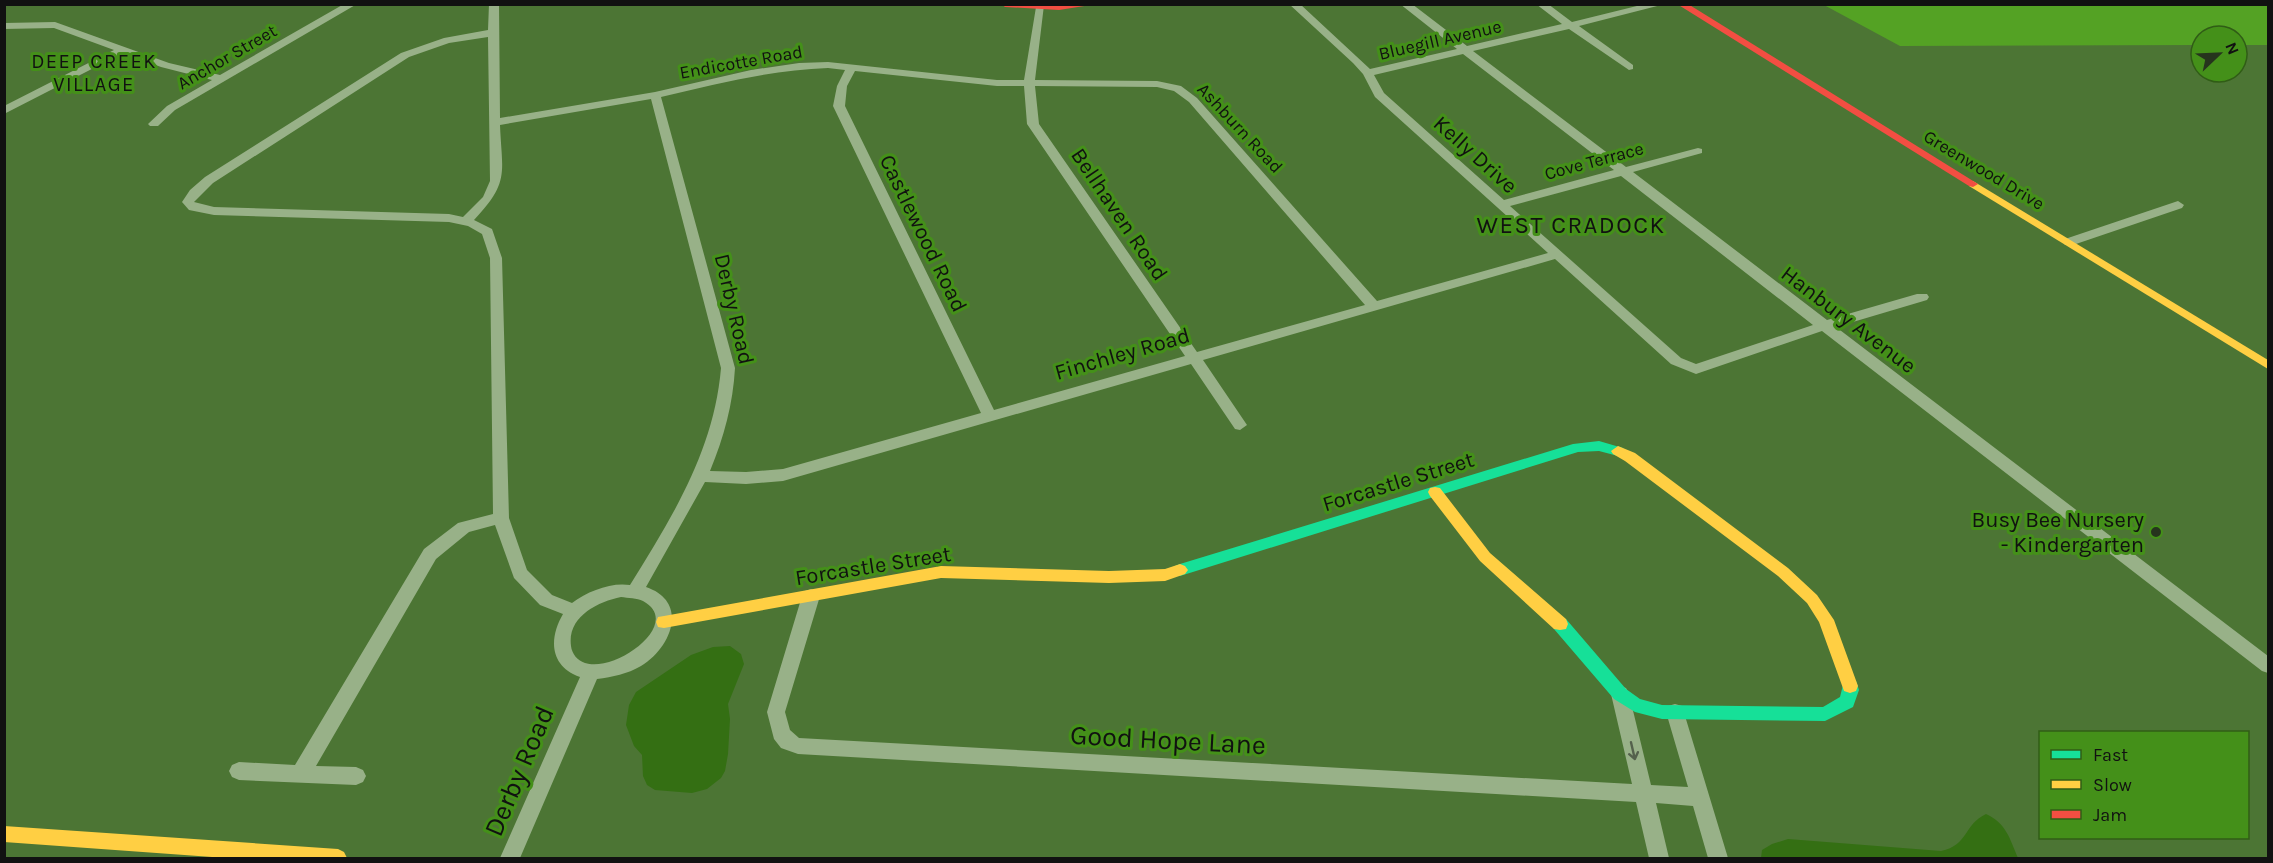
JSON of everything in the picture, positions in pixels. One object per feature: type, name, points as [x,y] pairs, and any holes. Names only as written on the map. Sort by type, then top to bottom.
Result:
[{"type":"street","name":"Anchor Street","points":[[154,124],[171,108],[352,4]]},
{"type":"street","points":[[466,221],[488,198],[496,182],[492,33],[494,4]]},
{"type":"street","points":[[1005,4],[1041,7],[1093,4]]},
{"type":"street","name":"Kelly Drive","points":[[1294,4],[1368,73],[1379,95],[1676,361],[1696,369],[1823,326]]},
{"type":"street","name":"Hanbury Avenue","points":[[1405,4],[2268,666]]},
{"type":"street","points":[[1541,4],[1629,68]]},
{"type":"street","name":"Bluegill Avenue","points":[[1368,73],[1466,52],[1660,4]]},
{"type":"street","name":"Greenwood Drive","points":[[1681,4],[2268,365]]},
{"type":"street","name":"Bellhaven Road","points":[[1041,7],[1029,83],[1033,124],[1239,424]]},
{"type":"street","points":[[4,26],[54,25],[165,65],[222,79]]},
{"type":"street","points":[[492,33],[458,37],[426,45],[405,55],[209,180],[194,193],[188,202],[193,207],[214,212],[449,218],[466,221],[488,232],[496,258],[501,518],[520,573],[546,600],[575,611]]},
{"type":"street","points":[[4,111],[121,50]]},
{"type":"street","name":"Endicotte Road","points":[[496,122],[654,95],[751,73],[799,66],[828,65],[976,81],[1029,83]]},
{"type":"street","name":"Castlewood Road","points":[[851,69],[842,86],[839,106],[989,414]]},
{"type":"street","name":"Ashburn Road","points":[[1029,83],[1157,84],[1177,88],[1194,100],[1373,305]]},
{"type":"street","name":"Derby Road","points":[[636,590],[708,460],[724,405],[728,368],[654,95]]},
{"type":"street","name":"Cove Terrace","points":[[1500,205],[1698,151]]},
{"type":"street","points":[[2068,242],[2178,205]]},
{"type":"street","name":"Finchley Road","points":[[699,476],[746,478],[783,475],[989,414],[1556,255]]},
{"type":"street","points":[[1823,326],[1922,297]]},
{"type":"street","name":"Forcastle Street","points":[[664,622],[941,572],[973,571],[1137,578],[1165,575],[1578,447],[1598,444],[1617,449],[1801,586],[1826,620],[1851,690],[1847,702],[1838,709],[1817,714],[1651,710],[1635,705],[1620,694]]},
{"type":"street","points":[[1435,492],[1485,557],[1569,632],[1620,694],[1659,858]]},
{"type":"street","points":[[301,773],[430,554],[464,527],[501,518]]},
{"type":"street","points":[[636,590],[658,601],[663,610],[664,622],[657,641],[640,658],[624,667],[591,672],[577,668],[566,660],[560,649],[560,637],[565,623],[575,611],[589,600],[604,593],[636,590]]},
{"type":"street","name":"Good Hope Lane","points":[[811,596],[776,712],[781,733],[788,742],[798,746],[1700,798]]},
{"type":"street","name":"Derby Road","points":[[510,858],[591,672]]},
{"type":"street","points":[[1676,712],[1718,858]]},
{"type":"street","points":[[239,771],[356,776]]},
{"type":"street","points":[[4,834],[118,851],[338,858]]},
{"type":"shaded area","points":[[1824,5],[2268,5],[2268,45],[2249,45],[2249,24],[2189,24],[2189,45],[1900,46]]},
{"type":"shaded area","points":[[730,646],[741,654],[744,664],[728,704],[730,719],[725,771],[721,778],[707,789],[692,793],[655,790],[647,785],[643,776],[642,755],[634,746],[626,725],[629,705],[636,692],[691,655],[713,647]]},
{"type":"shaded area","points":[[1986,814],[2003,827],[2018,858],[1761,858],[1762,850],[1788,839],[1941,851],[1957,844],[1973,824]]},
{"type":"traffic: fast","points":[[1180,570],[1578,447],[1599,446],[1618,451]]},
{"type":"traffic: fast","points":[[1560,624],[1620,694],[1635,705],[1662,712],[1825,714],[1847,702],[1850,686]]},
{"type":"traffic: slow","points":[[1973,184],[2268,365]]},
{"type":"traffic: slow","points":[[1618,451],[1630,457],[1783,572],[1812,599],[1826,620],[1850,686]]},
{"type":"traffic: slow","points":[[1435,492],[1485,557],[1560,624]]},
{"type":"traffic: slow","points":[[664,622],[941,572],[1109,577],[1165,575],[1180,570]]},
{"type":"traffic: slow","points":[[4,834],[338,858]]},
{"type":"traffic: jam","points":[[1005,4],[1059,7],[1093,4]]},
{"type":"traffic: jam","points":[[1681,4],[1973,184]]},
{"type":"place","name":"Busy Bee Nursery - Kindergarten","points":[[2156,532]]},
{"type":"district","name":"DEEP CREEK VILLAGE","points":[[94,72]]},
{"type":"district","name":"WEST CRADOCK","points":[[1571,225]]}]
